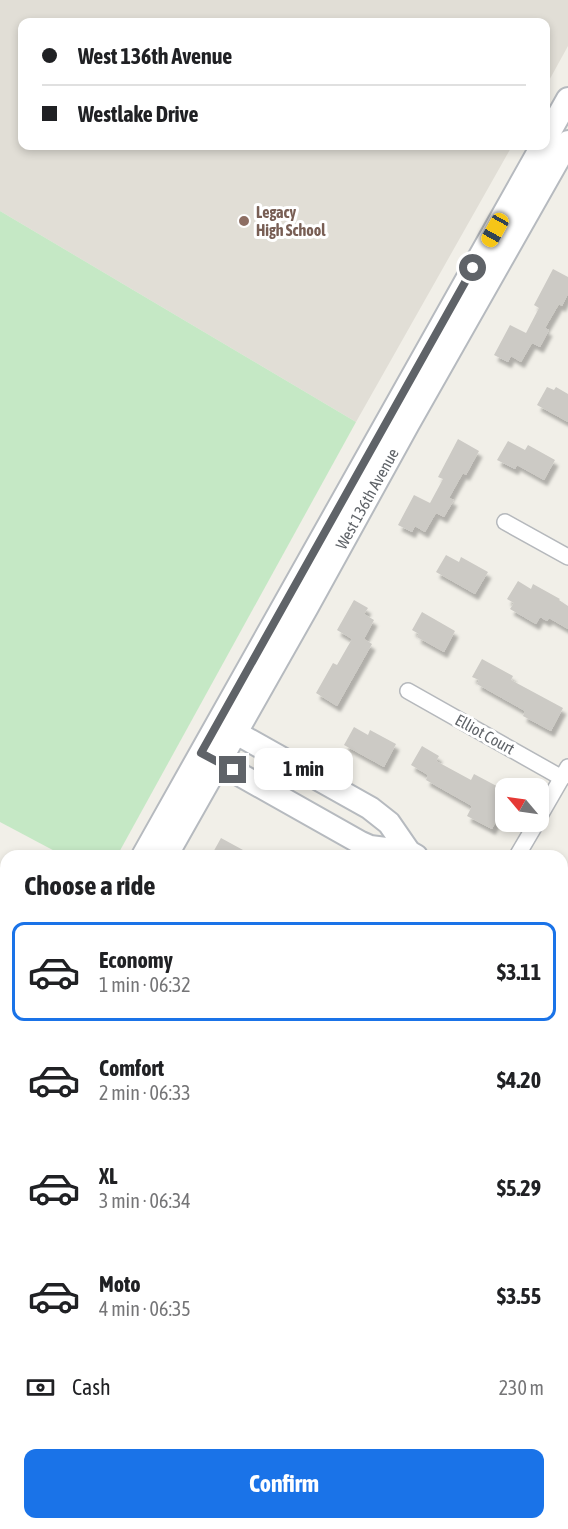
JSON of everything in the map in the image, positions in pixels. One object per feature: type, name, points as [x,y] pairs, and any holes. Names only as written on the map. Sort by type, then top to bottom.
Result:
[{"type":"main road","points":[[550,131],[568,99]]},
{"type":"main road","name":"West 136th Avenue","points":[[226,728],[301,618],[413,414],[568,142]]},
{"type":"main road","name":"West 136th Avenue","points":[[169,850],[210,758],[540,150]]},
{"type":"main road","points":[[226,728],[370,808],[389,823],[409,850]]},
{"type":"main road","points":[[210,758],[361,843],[388,850]]},
{"type":"main road","name":"West 136th Avenue","points":[[147,850],[210,758]]},
{"type":"street","points":[[505,522],[568,557]]},
{"type":"street","name":"Elliot Court","points":[[408,691],[565,772]]},
{"type":"street","points":[[549,800],[565,772]]},
{"type":"street","points":[[520,850],[531,832]]},
{"type":"shaded area","name":"Legacy High School","points":[[0,0],[568,0],[568,46],[550,79],[550,18],[18,18],[18,150],[510,150],[356,422],[0,211]]},
{"type":"green space","points":[[0,211],[356,422],[120,850],[53,850],[0,822]]},
{"type":"building","points":[[553,269],[568,277],[568,294],[562,306],[559,304],[545,328],[549,330],[540,347],[532,343],[521,362],[511,356],[508,362],[494,355],[510,325],[526,333],[539,308],[534,305]]},
{"type":"building","points":[[547,387],[554,390],[556,387],[568,394],[568,422],[537,405]]},
{"type":"building","points":[[458,439],[479,451],[466,475],[463,473],[449,498],[454,500],[444,517],[436,513],[425,532],[415,526],[412,532],[398,525],[414,495],[430,503],[443,479],[438,477]]},
{"type":"building","points":[[508,441],[525,450],[528,445],[555,460],[544,480],[517,465],[515,469],[497,460]]},
{"type":"building","points":[[446,555],[459,562],[461,557],[488,572],[475,594],[436,572]]},
{"type":"building","points":[[518,581],[531,589],[533,584],[568,606],[568,629],[549,618],[547,621],[540,617],[536,624],[510,609],[514,603],[507,599]]},
{"type":"building","points":[[354,600],[368,608],[364,614],[374,620],[364,639],[372,644],[337,706],[316,693],[333,663],[337,665],[352,639],[337,630]]},
{"type":"building","points":[[422,612],[455,631],[444,652],[417,637],[419,634],[412,630]]},
{"type":"building","points":[[482,659],[513,676],[511,680],[563,708],[551,731],[523,716],[525,711],[477,684],[479,680],[472,677]]},
{"type":"building","points":[[354,727],[368,735],[370,730],[396,744],[384,767],[344,745]]},
{"type":"building","points":[[422,746],[439,756],[436,761],[471,780],[474,774],[495,785],[495,823],[492,829],[467,816],[472,806],[426,780],[428,775],[411,765]]},
{"type":"building","points":[[221,838],[243,850],[214,850]]},
{"type":"place","name":"Legacy High School","points":[[244,221]]},
{"type":"route","points":[[233,770],[201,753],[473,268]]}]
